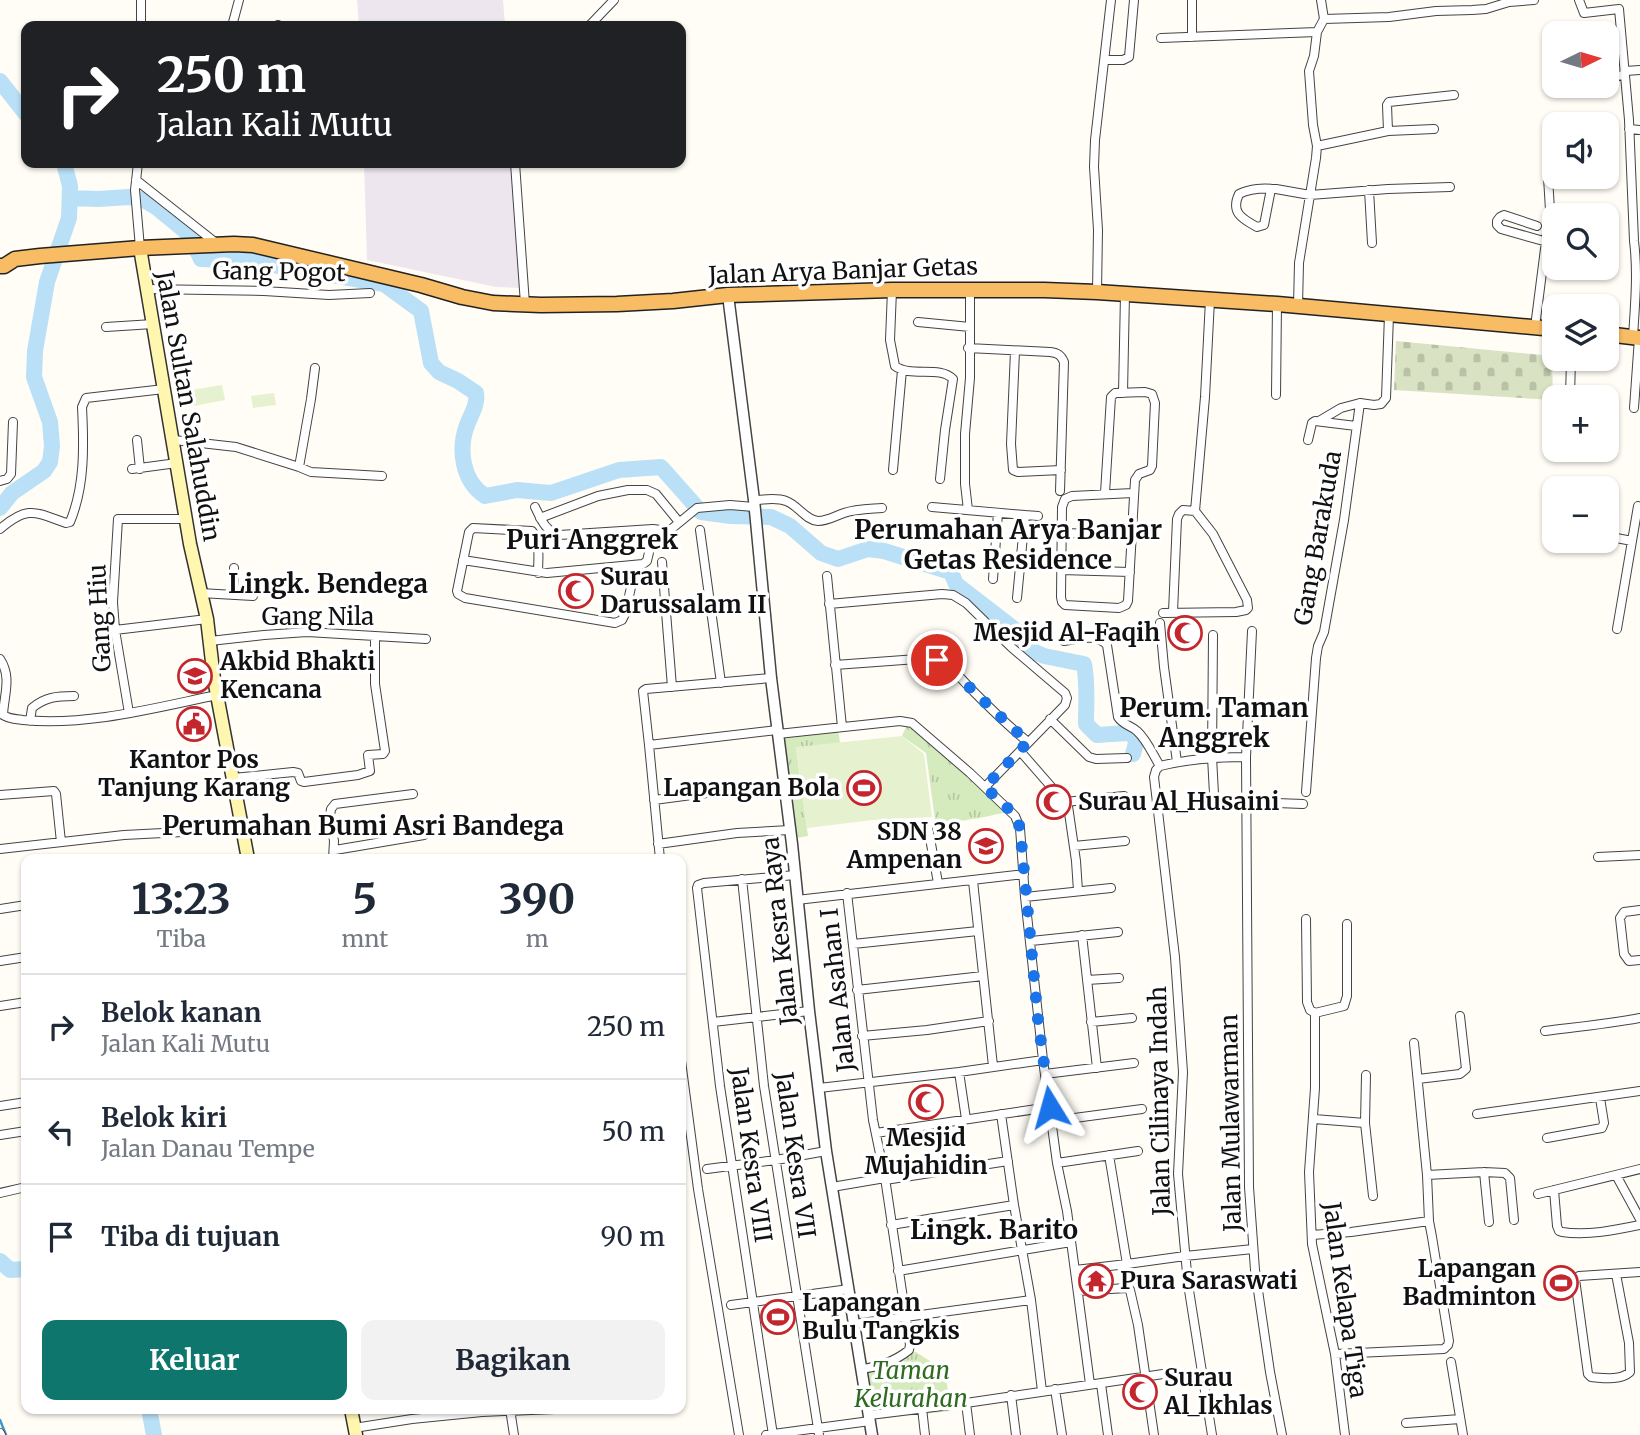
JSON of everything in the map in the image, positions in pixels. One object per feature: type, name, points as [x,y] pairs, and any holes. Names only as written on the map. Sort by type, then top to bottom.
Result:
[{"type":"highway","name":"Jalan Arya Banjar Getas","points":[[15,259],[140,248],[253,245],[493,303],[617,304],[728,295],[892,290],[1097,292],[1277,304],[1542,328]]},
{"type":"highway","points":[[0,254],[15,259]]},
{"type":"highway","points":[[0,266],[15,259]]},
{"type":"highway","points":[[1619,335],[1637,337]]},
{"type":"main road","name":"Jalan Sultan Salahuddin","points":[[140,248],[247,854]]},
{"type":"street","points":[[135,0],[141,4]]},
{"type":"street","points":[[235,21],[239,0]]},
{"type":"street","points":[[594,21],[614,0]]},
{"type":"street","points":[[1097,292],[1095,140],[1111,0]]},
{"type":"street","points":[[1105,60],[1124,60],[1129,57],[1134,0]]},
{"type":"street","points":[[1192,0],[1192,37]]},
{"type":"street","points":[[1324,19],[1486,9],[1509,2],[1534,0]]},
{"type":"street","points":[[1579,0],[1584,13],[1619,9],[1636,256],[1634,408]]},
{"type":"street","points":[[1297,306],[1299,263],[1317,146],[1309,71],[1318,32],[1324,19],[1322,3]]},
{"type":"street","points":[[1161,38],[1318,32]]},
{"type":"street","points":[[1619,74],[1640,70]]},
{"type":"street","points":[[1388,131],[1389,102],[1454,95]]},
{"type":"street","points":[[1317,146],[1388,131],[1434,129]]},
{"type":"street","points":[[1629,130],[1640,130]]},
{"type":"street","points":[[137,168],[135,194],[140,248]]},
{"type":"street","points":[[515,168],[525,304]]},
{"type":"street","points":[[136,180],[211,245]]},
{"type":"street","points":[[1271,189],[1264,225],[1257,227],[1237,212],[1239,194],[1259,188],[1271,189],[1310,195],[1450,187]]},
{"type":"street","points":[[1369,190],[1372,243]]},
{"type":"street","points":[[1537,226],[1504,215],[1497,221],[1501,229],[1542,241]]},
{"type":"street","points":[[1535,327],[1542,277]]},
{"type":"street","name":"Gang Pogot","points":[[146,289],[241,290],[328,295],[370,293]]},
{"type":"street","points":[[892,290],[891,350],[895,366],[902,370],[946,374],[953,379],[940,479]]},
{"type":"street","points":[[968,510],[965,434],[970,378],[970,290]]},
{"type":"street","points":[[1123,393],[1125,294]]},
{"type":"street","name":"Jalan Kesra Raya","points":[[728,295],[826,1151],[872,1435]]},
{"type":"street","points":[[1163,613],[1236,612],[1248,608],[1247,600],[1218,544],[1195,511],[1210,300]]},
{"type":"street","points":[[1276,395],[1277,304]]},
{"type":"street","points":[[1308,440],[1312,423],[1341,408],[1360,402],[1369,405],[1384,402],[1389,315]]},
{"type":"street","points":[[918,322],[970,327]]},
{"type":"street","points":[[106,327],[153,324]]},
{"type":"street","points":[[968,348],[1050,352],[1062,358],[1060,491]]},
{"type":"street","points":[[1015,351],[1011,444],[1013,470],[1061,470]]},
{"type":"street","points":[[299,467],[315,368]]},
{"type":"street","points":[[893,470],[902,370]]},
{"type":"street","points":[[0,529],[14,518],[32,512],[70,523],[82,475],[82,407],[86,398],[164,389]]},
{"type":"street","points":[[1105,493],[1110,400],[1115,393],[1149,393],[1154,396],[1155,403],[1152,468],[1137,476],[1133,493],[1129,597],[1126,605],[1116,609],[1065,605],[1061,597],[1061,570],[1062,508],[1065,499],[1105,493],[1133,493]]},
{"type":"street","name":"Gang Barakuda","points":[[1306,792],[1316,658],[1324,632],[1344,520],[1360,402]]},
{"type":"street","points":[[1319,421],[1356,426]]},
{"type":"street","points":[[0,481],[8,478],[11,472],[13,422]]},
{"type":"street","points":[[136,440],[136,469],[177,463]]},
{"type":"street","points":[[174,440],[236,447],[311,472],[382,476]]},
{"type":"street","points":[[540,518],[598,496],[647,489],[656,494],[679,522]]},
{"type":"street","points":[[463,560],[538,573],[636,565],[646,563],[651,545],[693,510],[703,507],[754,507],[774,499],[788,501],[809,518],[821,521],[855,510],[882,508]]},
{"type":"street","points":[[1617,629],[1638,506]]},
{"type":"street","points":[[535,507],[549,530],[559,535],[653,529],[668,531]]},
{"type":"street","points":[[932,507],[1038,516]]},
{"type":"street","points":[[1173,612],[1177,519],[1183,510],[1195,511]]},
{"type":"street","points":[[993,579],[998,513]]},
{"type":"street","points":[[1017,597],[1025,515]]},
{"type":"street","name":"Gang Hiu","points":[[128,713],[113,602],[118,519],[186,519]]},
{"type":"street","points":[[538,573],[537,539],[534,533],[526,530],[473,528],[469,532],[456,588],[458,594],[465,598],[615,623],[621,621],[625,614],[636,565]]},
{"type":"street","points":[[700,530],[721,683]]},
{"type":"street","points":[[1062,533],[1132,535]]},
{"type":"street","points":[[1619,538],[1632,541]]},
{"type":"street","points":[[662,562],[672,687]]},
{"type":"street","points":[[233,594],[234,568]]},
{"type":"street","points":[[1061,570],[1130,572]]},
{"type":"street","points":[[827,576],[842,727]]},
{"type":"street","points":[[200,593],[253,596]]},
{"type":"street","points":[[829,604],[942,594],[957,597],[1066,694],[1066,704],[985,787]]},
{"type":"street","points":[[115,630],[207,619]]},
{"type":"street","points":[[1160,623],[1177,762]]},
{"type":"street","name":"Jalan Mulawarman","points":[[1252,631],[1246,757],[1248,1175],[1253,1249],[1270,1372],[1282,1435]]},
{"type":"street","name":"Gang Nila","points":[[210,641],[307,632],[426,639]]},
{"type":"street","points":[[1213,635],[1214,794]]},
{"type":"street","points":[[233,778],[293,772],[298,773],[304,782],[370,771],[367,756],[383,754],[385,751],[375,684],[375,636]]},
{"type":"street","points":[[1063,641],[1098,638],[1104,640],[1118,717],[1142,737],[1160,766],[1212,757],[1246,757]]},
{"type":"street","points":[[835,665],[931,658],[937,660],[952,669],[1028,742]]},
{"type":"street","points":[[0,659],[7,677],[2,715],[8,718],[67,721],[128,713],[217,695]]},
{"type":"street","points":[[659,854],[654,800],[653,744],[642,691],[771,678]]},
{"type":"street","points":[[30,720],[32,708],[45,699],[74,696]]},
{"type":"street","points":[[1276,706],[1311,708]]},
{"type":"street","points":[[1050,719],[1089,757],[1127,758]]},
{"type":"street","points":[[653,744],[900,721],[912,723],[1016,816],[1020,828],[1043,1060],[1090,1384]]},
{"type":"street","points":[[1020,751],[1069,809],[1078,891]]},
{"type":"street","name":"Jalan Cilinaya Indah","points":[[1160,766],[1154,777],[1175,957],[1183,1072],[1178,1174],[1188,1284],[1212,1435]]},
{"type":"street","points":[[654,800],[783,783]]},
{"type":"street","points":[[0,795],[55,791],[61,842]]},
{"type":"street","points":[[334,854],[330,813],[335,804],[413,794]]},
{"type":"street","points":[[1065,802],[1124,796]]},
{"type":"street","points":[[1247,805],[1303,804]]},
{"type":"street","points":[[886,830],[922,825],[928,827],[938,883]]},
{"type":"street","points":[[0,849],[124,835],[242,830]]},
{"type":"street","points":[[658,844],[737,833],[790,830]]},
{"type":"street","points":[[338,854],[424,835]]},
{"type":"street","points":[[1074,846],[1125,841]]},
{"type":"street","points":[[1598,857],[1640,855]]},
{"type":"street","points":[[797,900],[1024,874]]},
{"type":"street","points":[[742,879],[795,875]]},
{"type":"street","name":"Jalan Kesra VIII","points":[[742,879],[704,883],[697,887],[732,1166],[771,1435]]},
{"type":"street","name":"Jalan Kesra VII","points":[[742,879],[764,1086],[818,1431]]},
{"type":"street","points":[[973,881],[993,1066]]},
{"type":"street","points":[[1025,897],[1111,888]]},
{"type":"street","name":"Jalan Asahan I","points":[[847,893],[868,1082],[910,1345],[909,1350],[887,1364],[861,1369]]},
{"type":"street","points":[[0,909],[21,906]]},
{"type":"street","points":[[1640,911],[1624,912],[1620,918],[1624,954],[1629,961],[1640,960]]},
{"type":"street","name":"Jalan Kelapa Tiga","points":[[1306,919],[1307,1002],[1310,1010],[1315,1013],[1314,1119],[1310,1149],[1312,1244],[1335,1354],[1346,1435]]},
{"type":"street","points":[[1315,1013],[1345,1004],[1347,924]]},
{"type":"street","points":[[853,944],[978,932]]},
{"type":"street","points":[[1031,941],[1118,932]]},
{"type":"street","points":[[1082,935],[1097,1068]]},
{"type":"street","points":[[0,961],[21,958]]},
{"type":"street","points":[[857,990],[983,976]]},
{"type":"street","points":[[1087,981],[1119,978]]},
{"type":"street","points":[[0,1006],[21,1003]]},
{"type":"street","points":[[713,1022],[809,1011]]},
{"type":"street","points":[[1418,1079],[1460,1074],[1466,1069],[1460,1016]]},
{"type":"street","points":[[1091,1022],[1132,1018]]},
{"type":"street","points":[[1545,1031],[1598,1026],[1640,1018]]},
{"type":"street","points":[[862,1036],[989,1021]]},
{"type":"street","points":[[1335,1354],[1444,1349],[1448,1345],[1429,1221],[1414,1043]]},
{"type":"street","points":[[819,1088],[1043,1060]]},
{"type":"street","points":[[1045,1074],[1134,1063]]},
{"type":"street","points":[[959,1072],[966,1119]]},
{"type":"street","points":[[1366,1075],[1365,1123],[1373,1196]]},
{"type":"street","points":[[1477,1114],[1640,1091]]},
{"type":"street","points":[[1547,1138],[1602,1128],[1604,1123],[1600,1098]]},
{"type":"street","points":[[0,1107],[21,1103]]},
{"type":"street","points":[[876,1133],[1050,1107]]},
{"type":"street","points":[[1052,1121],[1142,1109]]},
{"type":"street","points":[[1001,1114],[1031,1300],[1042,1391]]},
{"type":"street","points":[[1314,1119],[1365,1123]]},
{"type":"street","points":[[686,1125],[739,1435]]},
{"type":"street","points":[[0,1135],[21,1131]]},
{"type":"street","points":[[707,1169],[826,1151]]},
{"type":"street","points":[[1058,1163],[1138,1151]]},
{"type":"street","points":[[1109,1155],[1127,1264]]},
{"type":"street","points":[[832,1187],[1008,1161]]},
{"type":"street","points":[[1538,1194],[1640,1169]]},
{"type":"street","points":[[1484,1172],[1489,1222]]},
{"type":"street","points":[[1427,1175],[1503,1172],[1508,1176],[1514,1220]]},
{"type":"street","points":[[1616,1175],[1640,1219]]},
{"type":"street","points":[[0,1193],[21,1188]]},
{"type":"street","points":[[1554,1190],[1559,1231],[1590,1232],[1640,1225]]},
{"type":"street","points":[[891,1225],[1014,1205]]},
{"type":"street","points":[[1312,1235],[1429,1221]]},
{"type":"street","points":[[898,1271],[1071,1242]]},
{"type":"street","points":[[1074,1270],[1253,1249]]},
{"type":"street","points":[[1616,1274],[1629,1343],[1630,1372],[1617,1377],[1591,1377],[1587,1368],[1575,1281],[1579,1276],[1640,1272]]},
{"type":"street","points":[[731,1305],[849,1289]]},
{"type":"street","points":[[1077,1291],[1130,1290],[1138,1325],[1154,1435]]},
{"type":"street","points":[[855,1324],[1031,1300]]},
{"type":"street","points":[[1451,1362],[1463,1435]]},
{"type":"street","points":[[771,1435],[818,1431],[922,1408],[1163,1374]]},
{"type":"street","points":[[1101,1384],[1108,1435]]},
{"type":"street","points":[[1055,1389],[1062,1435]]},
{"type":"street","points":[[1011,1395],[1016,1435]]},
{"type":"street","points":[[966,1402],[970,1435]]},
{"type":"street","points":[[922,1408],[925,1435]]},
{"type":"street","points":[[355,1431],[412,1419],[461,1414]]},
{"type":"street","points":[[511,1414],[514,1435]]},
{"type":"street","points":[[1406,1423],[1460,1419]]},
{"type":"shaded area","points":[[357,0],[503,0],[505,21],[359,21]]},
{"type":"shaded area","points":[[364,168],[513,168],[520,288],[496,287],[367,260]]},
{"type":"green space","points":[[1396,341],[1542,355],[1542,371],[1552,371],[1553,385],[1542,385],[1542,399],[1394,390]]},
{"type":"green space","points":[[222,385],[225,400],[194,406],[191,390]]},
{"type":"green space","points":[[274,393],[276,405],[253,408],[251,396]]},
{"type":"green space","points":[[908,722],[1008,812],[961,821],[935,820],[926,753],[902,736]]},
{"type":"green space","points":[[838,728],[840,743],[796,748],[808,836],[796,838],[782,734]]},
{"type":"green space","points":[[902,736],[924,754],[932,817],[873,820],[807,828],[796,747]]},
{"type":"green space","name":"Taman Kelurahan","points":[[916,1352],[945,1371],[951,1411],[869,1420],[864,1369],[905,1353]]},
{"type":"waterway","points":[[0,81],[21,108]]},
{"type":"waterway","points":[[0,508],[12,493],[44,471],[50,462],[50,422],[34,377],[35,351],[47,282],[69,218],[70,186],[65,168]]},
{"type":"waterway","points":[[70,198],[129,197],[144,200],[189,234],[201,259],[251,261],[384,284],[421,311],[431,363],[439,372],[476,393],[475,405],[464,434],[463,454],[471,482],[485,496],[517,490],[551,493],[619,470],[661,467],[701,512],[771,517],[790,526],[821,553],[838,559],[868,549],[884,551],[951,572],[956,584],[1013,628],[1035,652],[1084,664],[1086,724],[1097,735],[1134,735],[1136,743],[1133,754]]},
{"type":"waterway","points":[[0,1261],[10,1270],[21,1269]]},
{"type":"waterway","points":[[150,1414],[154,1435]]},
{"type":"waterway","points":[[0,1420],[6,1435]]},
{"type":"place","name":"Surau Darussalam II","points":[[576,591]]},
{"type":"place","name":"Mesjid Al-Faqih","points":[[1185,633]]},
{"type":"place","name":"Akbid Bhakti Kencana","points":[[195,676]]},
{"type":"place","name":"Kantor Pos Tanjung Karang","points":[[194,724]]},
{"type":"place","name":"Lapangan Bola","points":[[864,788]]},
{"type":"place","name":"Surau Al_Husaini","points":[[1054,802]]},
{"type":"place","name":"SDN 38 Ampenan","points":[[986,846]]},
{"type":"place","name":"Mesjid Mujahidin","points":[[926,1102]]},
{"type":"place","name":"Pura Saraswati","points":[[1096,1281]]},
{"type":"place","name":"Lapangan Badminton","points":[[1561,1283]]},
{"type":"place","name":"Lapangan Bulu Tangkis","points":[[778,1317]]},
{"type":"place","name":"Surau Al_Ikhlas","points":[[1140,1392]]},
{"type":"district","name":"Puri Anggrek","points":[[592,540]]},
{"type":"district","name":"Perumahan Arya Banjar Getas Residence","points":[[1008,545]]},
{"type":"district","name":"Lingk. Bendega","points":[[328,584]]},
{"type":"district","name":"Perum. Taman Anggrek","points":[[1214,723]]},
{"type":"district","name":"Perumahan Bumi Asri Bandega","points":[[363,826]]},
{"type":"district","name":"Lingk. Barito","points":[[994,1230]]},
{"type":"route","points":[[937,660],[952,669],[1028,742],[985,787],[1016,816],[1020,828],[1038,1020],[1050,1107]]}]
